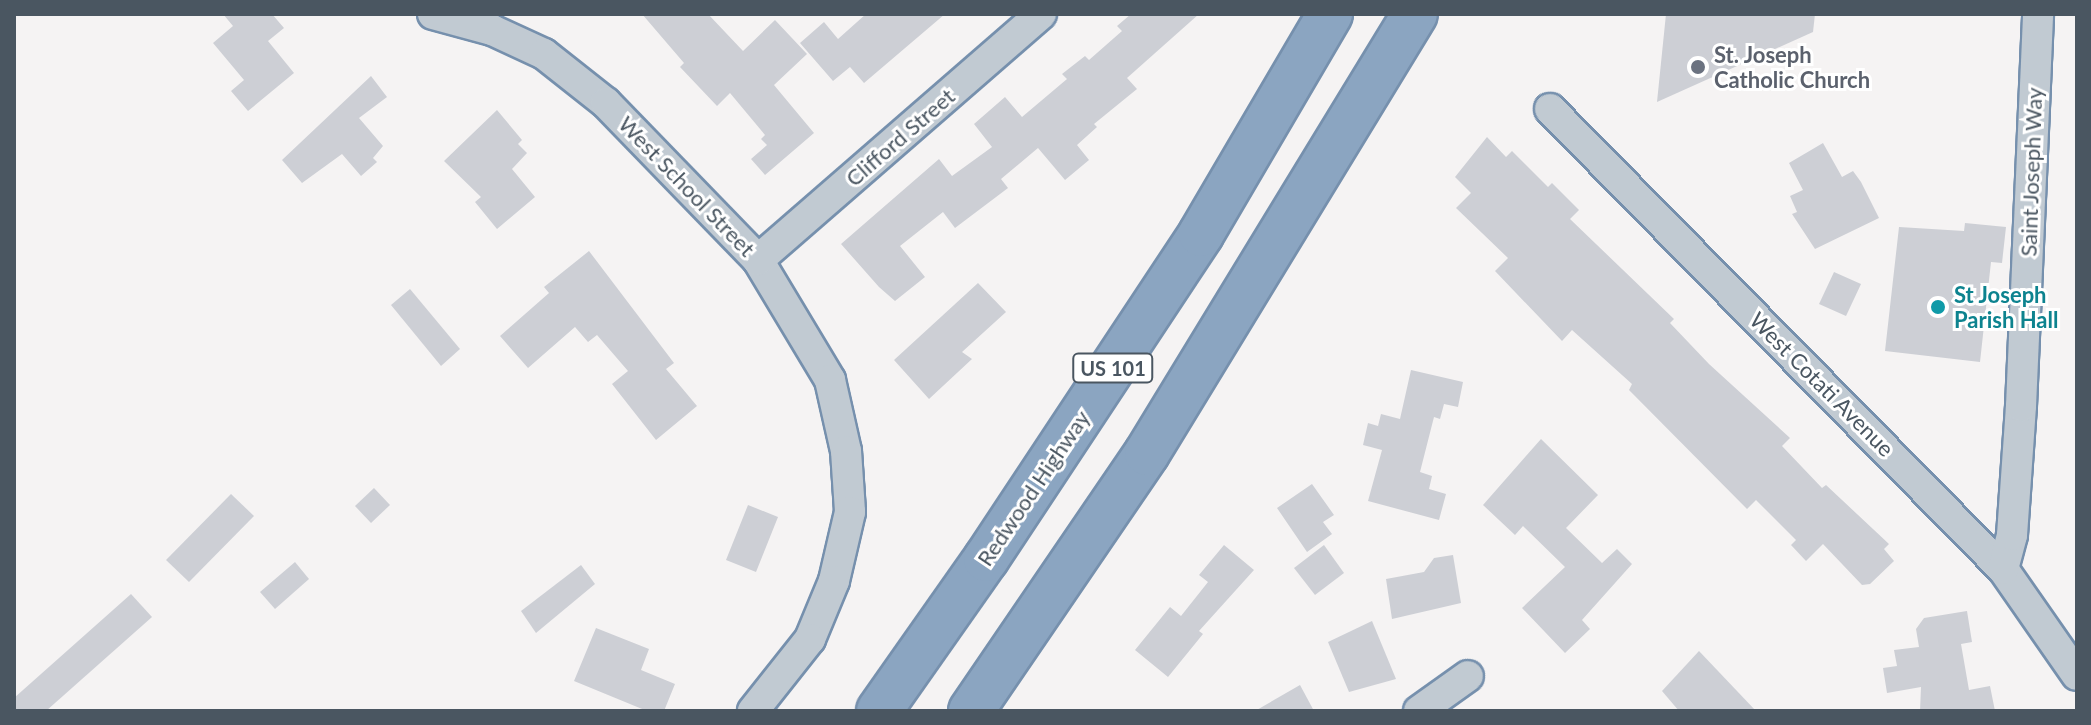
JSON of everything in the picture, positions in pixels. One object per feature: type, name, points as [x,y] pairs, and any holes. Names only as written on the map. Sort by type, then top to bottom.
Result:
[{"type":"highway","name":"Redwood Highway","points":[[879,711],[986,559],[1192,247],[1330,14]]},
{"type":"highway","name":"US 101","points":[[971,711],[1147,453],[1415,14]]},
{"type":"street","name":"West School Street","points":[[433,14],[492,30],[544,54],[606,103],[758,260],[830,380],[846,451],[850,512],[834,581],[810,639],[753,711]]},
{"type":"street","name":"Clifford Street","points":[[758,260],[1041,14]]},
{"type":"street","name":"Saint Joseph Way","points":[[2003,569],[2012,535],[2019,434],[2038,14]]},
{"type":"street","name":"West Cotati Avenue","points":[[1550,109],[2003,569],[2077,675]]},
{"type":"street","points":[[1419,711],[1468,676]]},
{"type":"building","points":[[223,14],[272,14],[284,28],[268,41],[294,73],[248,111],[231,91],[244,80],[213,43],[233,26]]},
{"type":"building","points":[[642,14],[708,14],[743,51],[775,20],[807,54],[774,85],[814,133],[765,175],[751,159],[767,145],[761,139],[765,135],[730,93],[717,106],[680,67],[684,63]]},
{"type":"building","points":[[866,14],[945,14],[864,83],[850,67],[833,81],[800,43],[824,22],[838,39]]},
{"type":"building","points":[[1131,14],[1199,14],[1127,78],[1137,89],[1094,124],[1097,127],[1077,145],[1089,160],[1065,180],[1038,148],[1001,179],[1008,188],[955,228],[943,212],[900,246],[925,277],[895,301],[841,244],[939,159],[952,176],[992,147],[974,124],[1005,97],[1022,117],[1067,79],[1062,74],[1085,56],[1089,60],[1122,31],[1117,26]]},
{"type":"building","name":"St. Joseph Catholic Church","points":[[1666,14],[1815,14],[1813,32],[1657,102]]},
{"type":"building","points":[[371,76],[387,97],[359,118],[383,146],[373,158],[377,162],[361,176],[342,154],[302,183],[282,160]]},
{"type":"building","points":[[497,110],[522,140],[518,144],[527,153],[512,169],[535,197],[497,229],[475,202],[481,197],[444,161]]},
{"type":"building","points":[[1487,137],[1506,157],[1512,151],[1548,187],[1552,183],[1579,210],[1570,219],[1674,319],[1670,323],[1709,364],[1790,438],[1782,446],[1822,488],[1826,485],[1889,544],[1884,549],[1894,561],[1870,584],[1862,585],[1823,544],[1806,561],[1791,545],[1796,540],[1756,500],[1747,509],[1629,390],[1632,384],[1572,330],[1562,341],[1495,271],[1508,258],[1456,208],[1471,193],[1455,177]]},
{"type":"building","points":[[1823,143],[1842,177],[1853,171],[1879,218],[1815,249],[1792,214],[1797,212],[1790,196],[1803,190],[1789,163]]},
{"type":"building","name":"St Joseph Parish Hall","points":[[1965,223],[2006,227],[2002,263],[1991,262],[1980,362],[1885,351],[1899,227],[1964,231]]},
{"type":"building","points":[[589,251],[674,363],[666,369],[697,406],[656,440],[612,384],[628,371],[597,335],[588,342],[575,327],[528,368],[500,336],[549,293],[544,287]]},
{"type":"building","points":[[1834,272],[1861,284],[1846,316],[1819,304]]},
{"type":"building","points":[[978,283],[1006,312],[962,352],[972,359],[929,399],[894,360]]},
{"type":"building","points":[[410,289],[460,349],[441,366],[391,305]]},
{"type":"building","points":[[1411,370],[1463,382],[1458,407],[1444,404],[1440,419],[1434,417],[1420,472],[1432,476],[1429,489],[1446,494],[1439,520],[1368,501],[1382,450],[1363,445],[1368,423],[1378,426],[1381,414],[1400,419]]},
{"type":"building","points":[[1541,439],[1598,495],[1566,528],[1602,563],[1617,549],[1632,564],[1582,620],[1590,629],[1565,653],[1522,608],[1565,567],[1523,526],[1515,535],[1483,505]]},
{"type":"building","points":[[1312,484],[1334,515],[1323,522],[1332,534],[1307,552],[1277,508]]},
{"type":"building","points":[[374,488],[390,505],[371,523],[355,506]]},
{"type":"building","points":[[231,494],[254,516],[189,582],[166,560]]},
{"type":"building","points":[[748,505],[778,517],[756,572],[726,560]]},
{"type":"building","points":[[1224,545],[1254,570],[1199,631],[1203,634],[1168,677],[1135,650],[1170,607],[1181,616],[1208,582],[1199,575]]},
{"type":"building","points":[[1324,545],[1344,573],[1315,595],[1294,568]]},
{"type":"building","points":[[1453,555],[1461,603],[1392,619],[1386,579],[1424,572],[1434,558]]},
{"type":"building","points":[[295,562],[309,579],[275,609],[260,592]]},
{"type":"building","points":[[581,565],[595,584],[536,633],[521,611]]},
{"type":"building","points":[[131,594],[152,617],[46,711],[14,711],[14,698]]},
{"type":"building","points":[[1967,611],[1972,642],[1961,644],[1969,690],[1990,686],[1995,711],[1920,711],[1921,687],[1887,693],[1883,668],[1897,666],[1894,650],[1919,647],[1916,629],[1924,618]]},
{"type":"building","points":[[1372,621],[1396,679],[1349,692],[1328,642]]},
{"type":"building","points":[[596,628],[649,649],[641,670],[675,684],[664,711],[647,711],[574,681]]},
{"type":"building","points":[[1699,651],[1756,711],[1679,711],[1662,691]]},
{"type":"building","points":[[1300,685],[1314,711],[1255,711]]},
{"type":"place","name":"St. Joseph Catholic Church","points":[[1698,67]]},
{"type":"place","name":"St Joseph Parish Hall","points":[[1938,307]]}]
